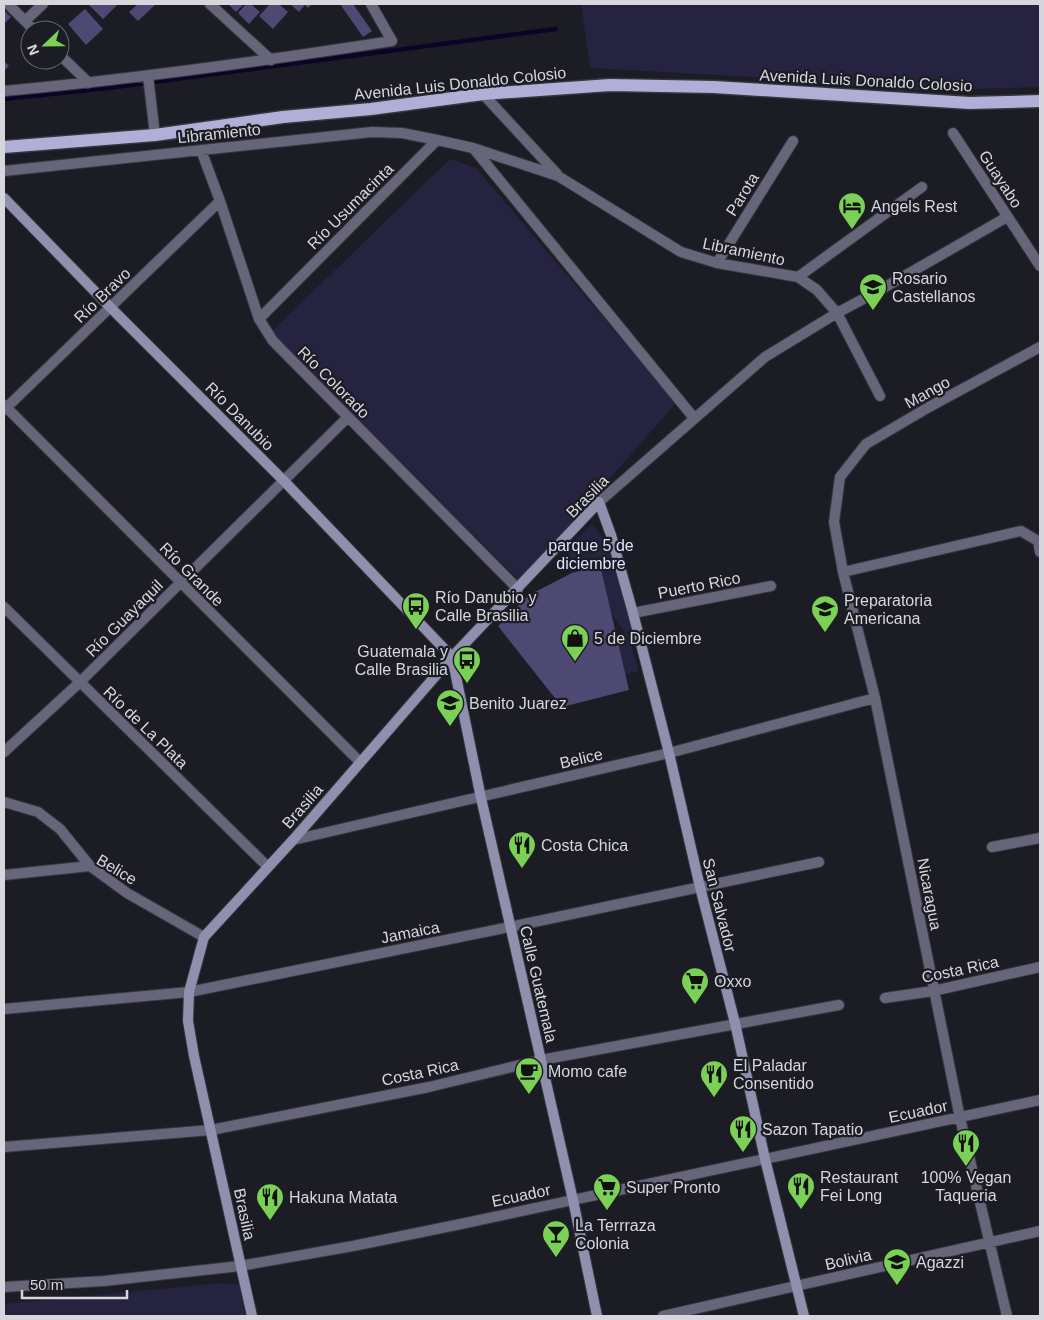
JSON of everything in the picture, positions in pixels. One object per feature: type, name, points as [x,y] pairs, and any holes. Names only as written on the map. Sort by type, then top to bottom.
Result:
[{"type":"main road","name":"Avenida Luis Donaldo Colosio","points":[[4,147],[155,134],[484,94],[610,85],[714,86],[970,103],[1040,101]]},
{"type":"street","points":[[8,4],[24,20]]},
{"type":"street","points":[[26,20],[43,4]]},
{"type":"street","points":[[210,4],[271,60]]},
{"type":"street","points":[[4,91],[148,78],[392,41],[371,4]]},
{"type":"street","points":[[70,65],[89,83]]},
{"type":"street","points":[[148,78],[155,134]]},
{"type":"street","points":[[484,94],[558,176]]},
{"type":"street","name":"Libramiento","points":[[4,171],[372,132],[402,133],[437,140]]},
{"type":"street","name":"Guayabo","points":[[953,133],[1040,266]]},
{"type":"street","points":[[437,140],[473,148],[694,418]]},
{"type":"street","name":"Río Usumacinta","points":[[259,319],[437,140]]},
{"type":"street","name":"Parota","points":[[717,263],[793,140]]},
{"type":"street","name":"Libramiento","points":[[473,148],[558,176],[682,252],[717,263],[798,277],[817,290],[837,313],[880,396]]},
{"type":"street","name":"Río Colorado","points":[[201,150],[259,319],[273,341],[518,588]]},
{"type":"street","points":[[798,277],[922,187]]},
{"type":"street","name":"Río Danubio","points":[[4,198],[284,481],[452,657]]},
{"type":"street","name":"Río Bravo","points":[[5,408],[220,201]]},
{"type":"street","name":"Brasilia","points":[[252,1316],[194,1056],[188,1021],[189,992],[204,937],[293,840],[452,657],[599,502],[765,357],[837,313],[1007,217]]},
{"type":"street","name":"Mango","points":[[840,477],[866,444],[929,407],[1040,347]]},
{"type":"street","name":"Río Grande","points":[[5,408],[360,762]]},
{"type":"street","name":"Río Guayaquil","points":[[4,752],[80,683],[348,417]]},
{"type":"street","name":"Nicaragua","points":[[840,477],[834,522],[843,572],[874,698],[960,1118],[1007,1316]]},
{"type":"street","name":"San Salvador","points":[[599,502],[611,535],[634,613],[735,1023],[765,1159],[804,1316]]},
{"type":"street","points":[[843,572],[1021,531],[1038,541],[1040,552]]},
{"type":"street","name":"Puerto Rico","points":[[634,613],[771,586]]},
{"type":"street","name":"Río de La Plata","points":[[4,607],[268,867]]},
{"type":"street","name":"Calle Guatemala","points":[[452,657],[481,798],[573,1200],[597,1316]]},
{"type":"street","name":"Belice","points":[[293,840],[669,753],[874,698]]},
{"type":"street","points":[[4,802],[38,812],[60,829],[90,866]]},
{"type":"street","points":[[992,847],[1040,838]]},
{"type":"street","name":"Jamaica","points":[[4,1009],[189,992],[818,862]]},
{"type":"street","name":"Belice","points":[[4,875],[90,866],[128,892],[204,937]]},
{"type":"street","name":"Costa Rica","points":[[885,998],[933,991],[1040,967]]},
{"type":"street","name":"Costa Rica","points":[[4,1147],[211,1130],[429,1087],[541,1060],[839,1005]]},
{"type":"street","name":"Ecuador","points":[[4,1286],[104,1281],[240,1266],[353,1246],[1040,1100]]},
{"type":"street","name":"Bolivia","points":[[663,1316],[1040,1231]]},
{"type":"green space","points":[[581,4],[1040,4],[1040,87],[900,91],[774,78],[590,68]]},
{"type":"green space","points":[[450,159],[476,168],[676,403],[520,581],[271,332]]},
{"type":"green space","name":"parque 5 de diciembre","points":[[592,524],[608,543],[633,628],[627,632],[639,671],[608,678],[597,656],[625,633],[565,550]]},
{"type":"green space","points":[[221,1283],[239,1285],[245,1316],[4,1316],[4,1304]]},
{"type":"building","points":[[88,4],[118,4],[103,19]]},
{"type":"building","points":[[138,4],[156,4],[138,21],[129,12]]},
{"type":"building","points":[[228,4],[244,4],[236,12]]},
{"type":"building","points":[[246,4],[251,4],[260,12],[249,24],[238,13]]},
{"type":"building","points":[[270,4],[279,4],[288,12],[273,29],[259,16]]},
{"type":"building","points":[[290,4],[312,4],[308,8],[305,5],[299,12]]},
{"type":"building","points":[[340,4],[353,4],[372,31],[363,37]]},
{"type":"building","points":[[85,9],[103,29],[86,45],[70,26],[70,22]]},
{"type":"building","points":[[4,10],[11,17],[4,24]]},
{"type":"building","points":[[4,61],[9,66],[4,71]]},
{"type":"building","name":"5 de Diciembre","points":[[600,565],[629,690],[562,707],[498,626],[529,595],[572,573]]},
{"type":"waterway","points":[[4,99],[108,88],[556,29]]},
{"type":"place","name":"Angels Rest","points":[[852,230]]},
{"type":"place","name":"Rosario Castellanos","points":[[873,311]]},
{"type":"place","name":"Río Danubio y Calle Brasilia","points":[[416,630]]},
{"type":"place","name":"Preparatoria Americana","points":[[825,633]]},
{"type":"place","name":"5 de Diciembre","points":[[575,662]]},
{"type":"place","name":"Guatemala y Calle Brasilia","points":[[467,684]]},
{"type":"place","name":"Benito Juarez","points":[[450,727]]},
{"type":"place","name":"Costa Chica","points":[[522,869]]},
{"type":"place","name":"Oxxo","points":[[695,1005]]},
{"type":"place","name":"Momo cafe","points":[[529,1095]]},
{"type":"place","name":"El Paladar Consentido","points":[[714,1098]]},
{"type":"place","name":"Sazon Tapatio","points":[[743,1153]]},
{"type":"place","name":"100% Vegan Taqueria","points":[[966,1167]]},
{"type":"place","name":"Restaurant Fei Long","points":[[801,1210]]},
{"type":"place","name":"Super Pronto","points":[[607,1211]]},
{"type":"place","name":"Hakuna Matata","points":[[270,1221]]},
{"type":"place","name":"La Terrraza Colonia","points":[[556,1258]]},
{"type":"place","name":"Agazzi","points":[[897,1286]]}]
